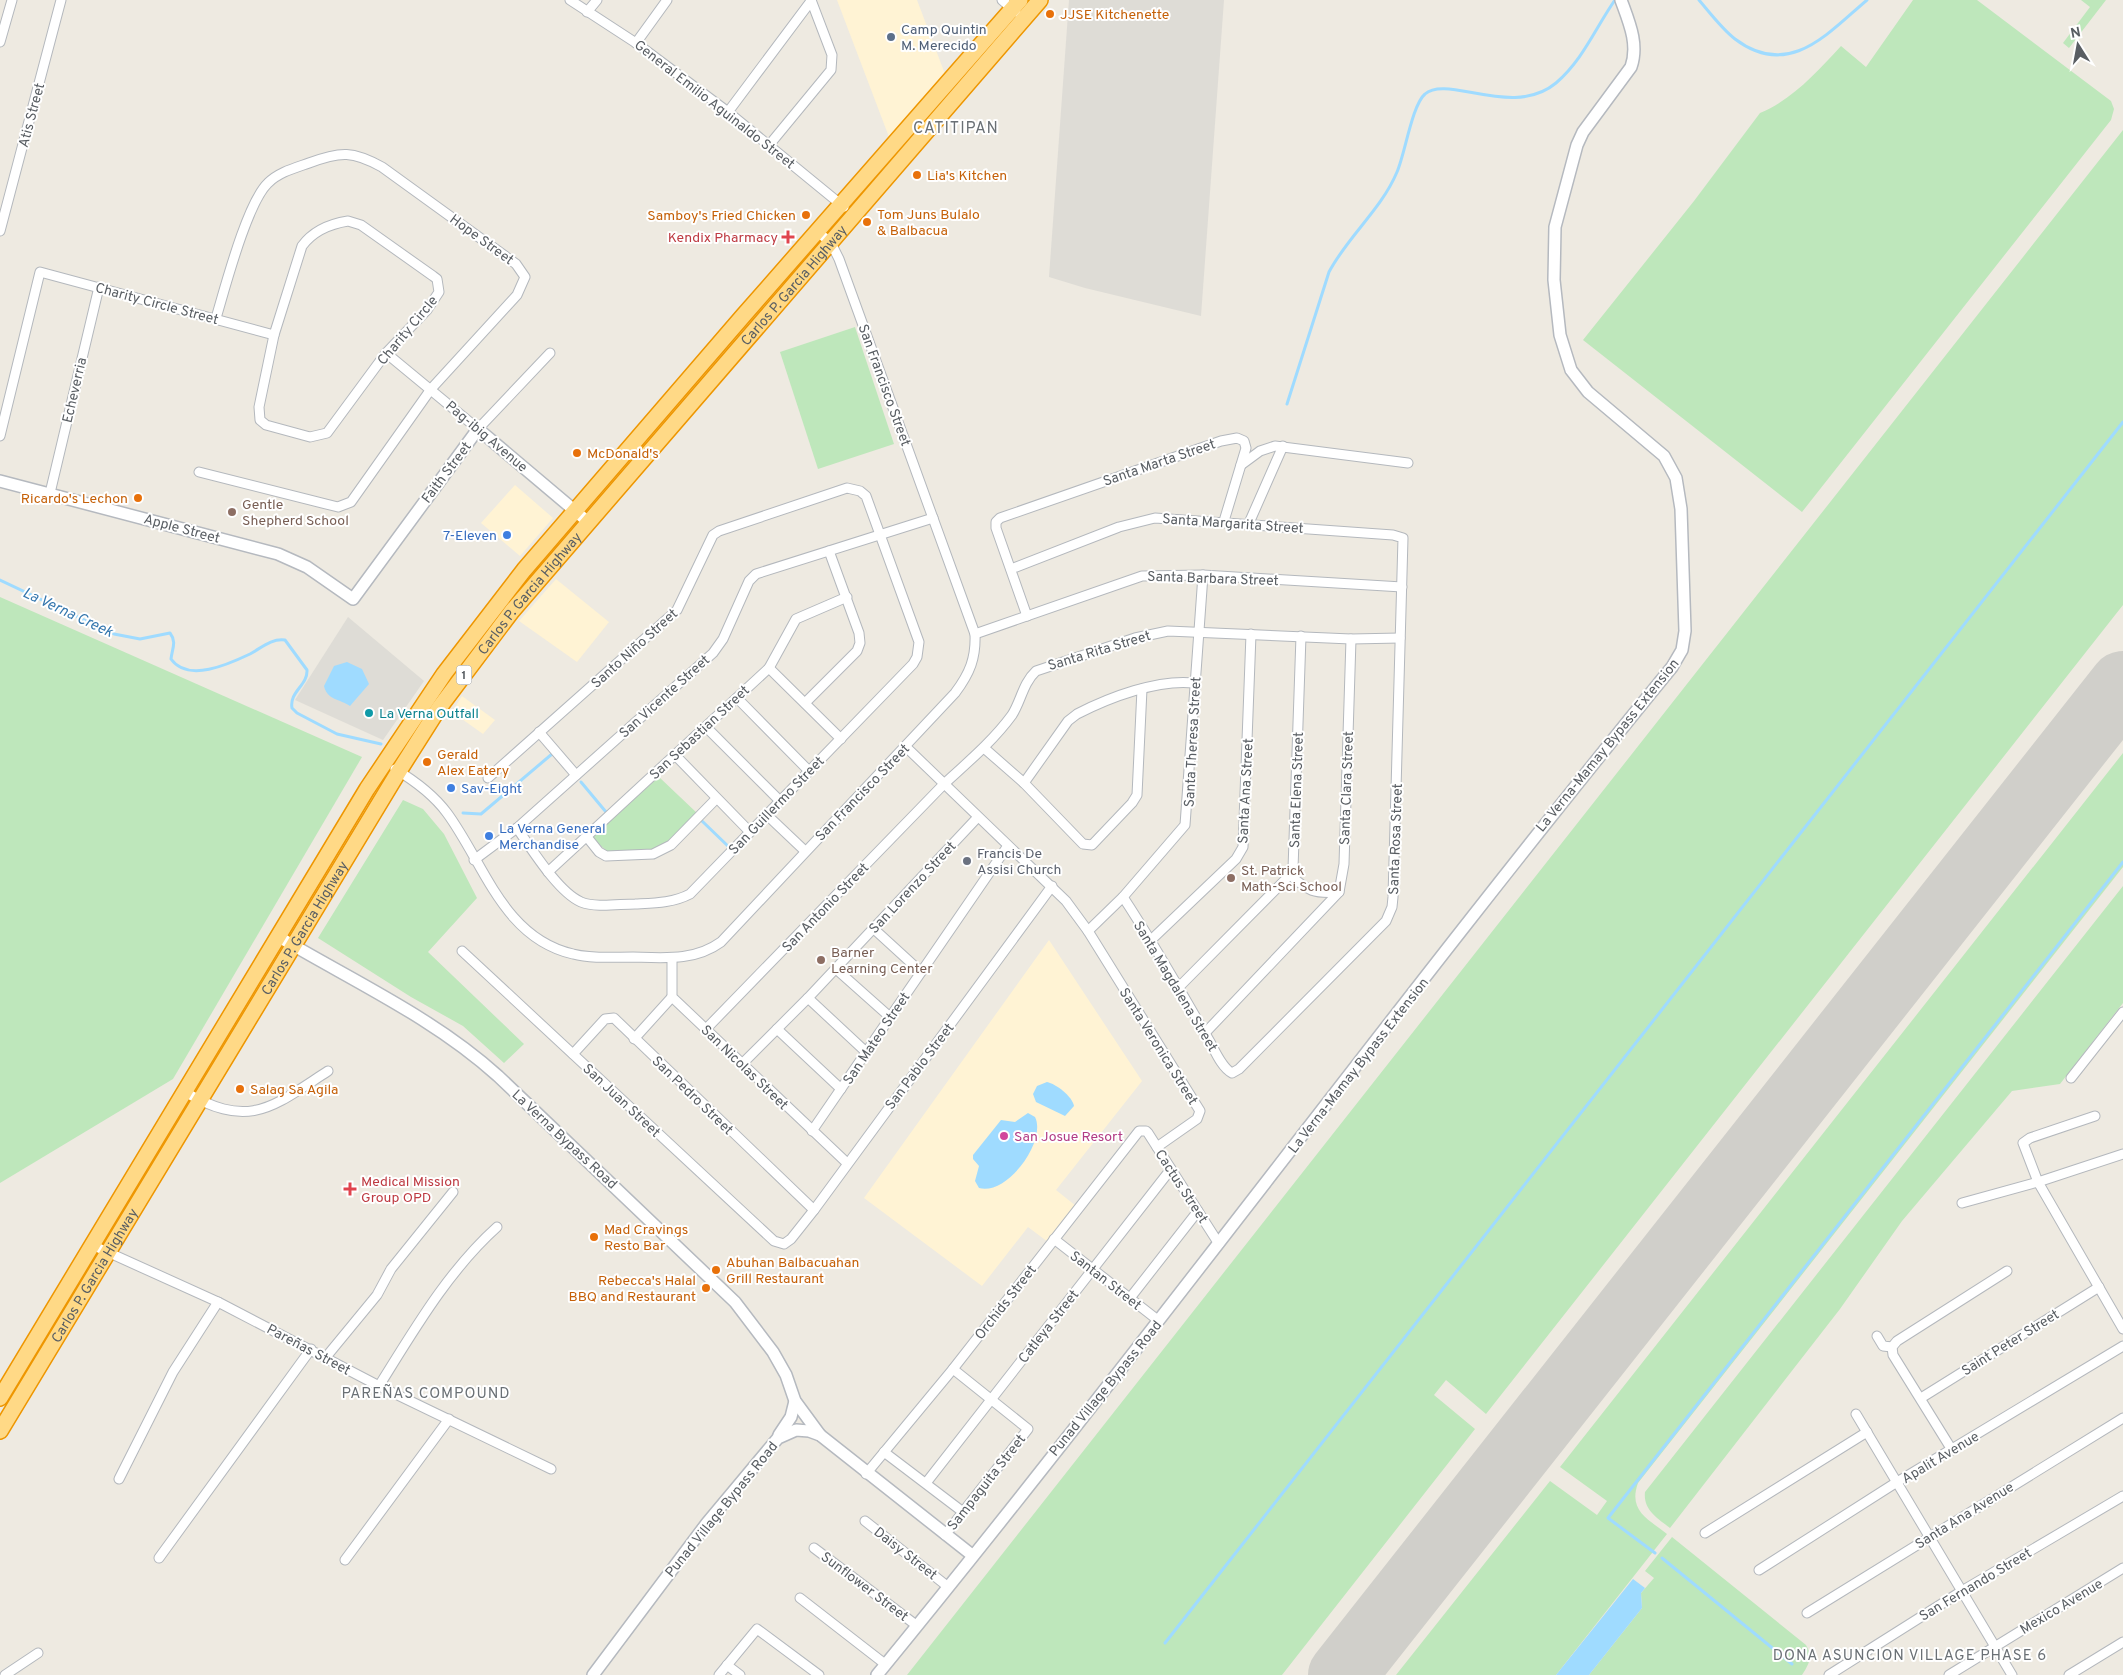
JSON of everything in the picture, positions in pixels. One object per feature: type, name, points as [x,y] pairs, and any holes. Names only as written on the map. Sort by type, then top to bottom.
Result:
[{"type":"highway","name":"Carlos P. Garcia Highway","points":[[0,1398],[385,762],[444,674],[498,602],[575,511],[1015,7],[1040,0]]},
{"type":"highway","name":"Carlos P. Garcia Highway","points":[[0,1431],[439,708],[512,611],[587,521],[854,216],[1015,7]]},
{"type":"highway","points":[[659,413],[672,425]]},
{"type":"highway","points":[[498,602],[512,611]]},
{"type":"highway","points":[[53,1309],[70,1318]]},
{"type":"highway","points":[[27,1352],[43,1362]]},
{"type":"main road","name":"La Verna-Mamay Bypass Extension","points":[[1219,1244],[1552,814],[1672,667],[1682,650],[1685,620],[1680,490],[1676,478],[1664,456],[1588,392],[1571,370],[1560,335],[1554,280],[1555,227],[1577,145],[1584,132],[1631,68],[1634,59],[1634,40],[1623,5]]},
{"type":"main road","name":"Pag-ibig Avenue","points":[[478,429],[587,521]]},
{"type":"main road","name":"Faith Street","points":[[353,599],[478,429]]},
{"type":"main road","name":"Apple Street","points":[[0,480],[278,554],[307,567],[353,599]]},
{"type":"main road","name":"La Verna Bypass Road","points":[[279,938],[417,1016],[459,1043],[492,1070],[735,1302],[773,1352],[786,1375],[795,1401],[820,1436]]},
{"type":"main road","name":"Punad Village Bypass Road","points":[[877,1675],[1219,1244]]},
{"type":"main road","points":[[778,1438],[791,1417],[795,1401]]},
{"type":"main road","name":"Punad Village Bypass Road","points":[[592,1675],[707,1523],[778,1438],[796,1430],[809,1431],[820,1436],[972,1556]]},
{"type":"street","points":[[0,42],[12,0]]},
{"type":"street","name":"Atis Street","points":[[0,231],[4,205],[62,0]]},
{"type":"street","name":"General Emilio Aguinaldo Street","points":[[570,0],[636,43],[728,112],[770,144],[854,216]]},
{"type":"street","points":[[587,12],[597,0]]},
{"type":"street","points":[[636,43],[667,0]]},
{"type":"street","points":[[728,112],[811,0]]},
{"type":"street","points":[[770,144],[831,70],[832,62],[829,46],[811,0]]},
{"type":"street","name":"Hope Street","points":[[199,472],[338,507],[351,502],[431,390],[517,295],[525,277],[516,264],[382,167],[362,156],[352,153],[324,157],[284,172],[269,182],[260,192],[244,229],[216,318]]},
{"type":"street","name":"Charity Circle","points":[[348,221],[361,225],[433,276],[439,285],[436,299],[386,353],[327,433],[310,437],[266,425],[260,420],[259,407],[274,335],[302,246],[308,237],[321,229],[348,221]]},
{"type":"street","name":"San Francisco Street","points":[[385,762],[436,800],[453,822],[474,860],[512,915],[540,940],[559,950],[573,954],[600,957],[672,958],[692,956],[709,951],[721,942],[805,851],[906,747],[955,692],[969,674],[976,649],[975,634],[839,259],[831,242],[818,232]]},
{"type":"street","name":"Charity Circle Street","points":[[0,436],[40,272],[274,335]]},
{"type":"street","name":"Echeverria","points":[[50,493],[99,287]]},
{"type":"street","name":"Pag-ibig Avenue","points":[[386,353],[478,429]]},
{"type":"street","name":"Faith Street","points":[[478,429],[550,353]]},
{"type":"street","name":"Santa Marta Street","points":[[1011,569],[996,522],[1000,518],[1221,441],[1237,438],[1244,441],[1246,448],[1224,521]]},
{"type":"street","points":[[1249,523],[1283,446]]},
{"type":"street","points":[[1241,465],[1260,450],[1283,446],[1408,463]]},
{"type":"street","name":"Santo Niño Street","points":[[488,778],[677,610],[709,540],[719,531],[848,488],[860,491],[866,496],[881,535]]},
{"type":"street","name":"San Vicente Street","points":[[474,860],[517,828],[713,653],[723,639],[749,581],[756,574],[933,518]]},
{"type":"street","name":"Santa Margarita Street","points":[[1011,569],[1119,528],[1155,518],[1249,523],[1393,535],[1403,538]]},
{"type":"street","name":"San Guillermo Street","points":[[517,828],[548,872],[581,902],[592,904],[670,901],[690,894],[913,664],[919,650],[919,642],[881,535]]},
{"type":"street","name":"Santa Rosa Street","points":[[1232,1073],[1239,1069],[1379,930],[1390,915],[1393,896],[1403,538]]},
{"type":"street","points":[[805,703],[857,651],[860,643],[859,633],[847,597],[829,551]]},
{"type":"street","points":[[1011,569],[1027,616]]},
{"type":"street","name":"Santa Barbara Street","points":[[975,634],[1132,578],[1152,575],[1203,575],[1402,587]]},
{"type":"street","name":"Santa Theresa Street","points":[[1088,931],[1123,897],[1185,824],[1203,575]]},
{"type":"street","name":"San Sebastian Street","points":[[548,872],[769,668],[796,619],[847,597]]},
{"type":"street","name":"Santa Rita Street","points":[[944,784],[984,748],[1012,714],[1028,679],[1043,667],[1160,632],[1351,639],[1400,638]]},
{"type":"street","name":"Santa Ana Street","points":[[1151,940],[1236,859],[1243,847],[1251,634]]},
{"type":"street","name":"Santa Elena Street","points":[[1290,875],[1294,864],[1301,636]]},
{"type":"street","name":"Santa Clara Street","points":[[1339,892],[1344,864],[1351,639]]},
{"type":"street","points":[[769,668],[840,739]]},
{"type":"street","points":[[1024,783],[1068,721],[1086,710],[1142,689],[1169,683],[1194,683]]},
{"type":"street","points":[[984,748],[1024,783],[1083,844],[1089,846],[1095,844],[1132,803],[1136,795],[1142,689]]},
{"type":"street","points":[[737,698],[809,771]]},
{"type":"street","points":[[706,727],[780,801]]},
{"type":"street","points":[[539,732],[576,775]]},
{"type":"street","points":[[906,747],[1007,847],[1052,886],[1088,931]]},
{"type":"street","points":[[675,754],[716,799],[750,832]]},
{"type":"street","name":"San Antonio Street","points":[[706,1029],[944,784]]},
{"type":"street","points":[[587,837],[599,852],[606,856],[653,854],[671,845],[716,799]]},
{"type":"street","points":[[767,815],[805,851]]},
{"type":"street","name":"San Lorenzo Street","points":[[742,1064],[836,969],[977,818]]},
{"type":"street","name":"San Mateo Street","points":[[812,1131],[1007,847]]},
{"type":"street","points":[[1179,987],[1290,875],[1309,891],[1322,893],[1339,892]]},
{"type":"street","name":"San Pablo Street","points":[[784,1244],[792,1239],[814,1210],[1052,886]]},
{"type":"street","points":[[1205,1033],[1339,892]]},
{"type":"street","name":"Santa Magdalena Street","points":[[1123,897],[1151,940],[1227,1070],[1232,1073]]},
{"type":"street","points":[[874,929],[921,972]]},
{"type":"street","name":"Santa Veronica Street","points":[[1088,931],[1200,1111],[1197,1119],[1157,1147]]},
{"type":"street","name":"San Juan Street","points":[[462,951],[774,1241],[784,1244]]},
{"type":"street","points":[[634,1039],[672,997],[672,958]]},
{"type":"street","points":[[836,969],[890,1017]]},
{"type":"street","name":"San Nicolas Street","points":[[672,997],[847,1163]]},
{"type":"street","points":[[808,998],[866,1052]]},
{"type":"street","points":[[2071,1078],[2123,1012]]},
{"type":"street","name":"San Pedro Street","points":[[573,1054],[609,1017],[614,1018],[814,1210]]},
{"type":"street","points":[[777,1029],[841,1089]]},
{"type":"street","points":[[185,1092],[201,1101],[229,1112],[258,1111],[277,1103],[328,1071]]},
{"type":"street","points":[[2095,1116],[2024,1140],[2024,1146],[2038,1182],[2123,1329]]},
{"type":"street","name":"Cactus Street","points":[[1142,1130],[1148,1133],[1219,1244]]},
{"type":"street","name":"Orchids Street","points":[[866,1474],[953,1368],[1136,1134],[1142,1130]]},
{"type":"street","points":[[1962,1203],[2038,1182],[2123,1154]]},
{"type":"street","name":"Catleya Street","points":[[926,1483],[1171,1169]]},
{"type":"street","points":[[326,1357],[377,1295],[391,1269],[453,1192]]},
{"type":"street","points":[[1130,1298],[1198,1211]]},
{"type":"street","points":[[379,1386],[425,1313],[447,1283],[470,1254],[498,1227]]},
{"type":"street","name":"Santan Street","points":[[1054,1239],[1159,1321]]},
{"type":"street","name":"Pareñas Street","points":[[92,1245],[218,1302],[379,1386],[551,1469]]},
{"type":"street","points":[[1952,1450],[1893,1355],[1892,1348],[1897,1341],[2007,1271]]},
{"type":"street","name":"Saint Peter Street","points":[[1921,1398],[2099,1286]]},
{"type":"street","points":[[119,1479],[173,1372],[218,1302]]},
{"type":"street","points":[[1877,1336],[1883,1346],[1892,1348]]},
{"type":"street","name":"Apalit Avenue","points":[[1759,1570],[1897,1482],[2123,1346]]},
{"type":"street","points":[[160,1558],[311,1349]]},
{"type":"street","points":[[953,1368],[991,1399]]},
{"type":"street","name":"Sampaguita Street","points":[[945,1535],[1028,1429],[991,1399]]},
{"type":"street","points":[[1856,1414],[2012,1675]]},
{"type":"street","name":"Santa Ana Avenue","points":[[1807,1613],[2123,1418]]},
{"type":"street","points":[[345,1560],[449,1419]]},
{"type":"street","points":[[1705,1533],[1868,1432]]},
{"type":"street","points":[[884,1452],[963,1512]]},
{"type":"street","name":"San Fernando Street","points":[[1829,1675],[1962,1591],[2123,1496]]},
{"type":"street","name":"Daisy Street","points":[[865,1521],[947,1586]]},
{"type":"street","name":"Sunflower Street","points":[[814,1548],[916,1625]]},
{"type":"street","name":"Mexico Avenue","points":[[1948,1675],[1994,1645],[2123,1568]]},
{"type":"street","points":[[800,1598],[886,1664]]},
{"type":"street","points":[[719,1675],[757,1629],[819,1675]]},
{"type":"street","points":[[2069,1675],[2084,1671],[2123,1642]]},
{"type":"street","points":[[5,1675],[38,1653]]},
{"type":"street","points":[[727,1664],[740,1675]]},
{"type":"shaded area","name":"Camp Quintin M. Merecido","points":[[837,0],[917,0],[945,74],[889,137]]},
{"type":"shaded area","points":[[1069,0],[1224,0],[1201,316],[1085,288],[1049,277]]},
{"type":"shaded area","points":[[515,485],[553,518],[520,556],[481,523]]},
{"type":"shaded area","points":[[556,579],[609,622],[577,662],[519,621]]},
{"type":"shaded area","points":[[348,617],[424,681],[383,740],[295,700]]},
{"type":"shaded area","points":[[462,696],[495,720],[483,734],[452,712]]},
{"type":"shaded area","name":"San Josue Resort","points":[[1049,940],[1142,1081],[1056,1190],[1076,1206],[1048,1242],[1028,1227],[982,1286],[864,1198]]},
{"type":"green space","points":[[1913,0],[1977,0],[2111,101],[2114,109],[2111,120],[1802,512],[1583,340],[1694,201],[1760,113],[1794,93],[1841,46],[1866,67]]},
{"type":"green space","points":[[2081,0],[2106,0],[2069,48],[2063,43],[2090,7]]},
{"type":"green space","points":[[2123,130],[2123,605],[1486,1414],[1446,1380],[1434,1395],[1475,1429],[1282,1675],[907,1675]]},
{"type":"green space","points":[[855,327],[894,444],[818,469],[780,352]]},
{"type":"green space","points":[[0,597],[362,757],[173,1079],[0,1183]]},
{"type":"green space","points":[[2123,753],[2123,867],[1638,1483],[1636,1501],[1638,1507],[1647,1519],[1667,1534],[1556,1675],[1396,1675],[1550,1481],[1597,1515],[1607,1501],[1560,1467]]},
{"type":"green space","points":[[659,777],[698,814],[676,835],[659,846],[640,851],[609,853],[591,837]]},
{"type":"green space","points":[[403,800],[423,809],[444,834],[477,898],[428,952],[524,1044],[504,1063],[463,1026],[411,997],[318,938]]},
{"type":"green space","points":[[2123,886],[2123,1003],[2060,1084],[2012,1091],[1902,1221],[1840,1309],[1670,1528],[1649,1509],[1646,1504],[1645,1492]]},
{"type":"green space","points":[[1672,1537],[1806,1645],[1810,1657],[1802,1675],[1589,1675],[1642,1608],[1641,1593],[1654,1578],[1645,1571]]},
{"type":"water","points":[[347,662],[362,669],[369,684],[350,706],[331,697],[324,686],[334,666]]},
{"type":"water","points":[[1047,1082],[1063,1091],[1073,1102],[1074,1106],[1065,1116],[1036,1102],[1033,1094],[1037,1086]]},
{"type":"water","points":[[1028,1113],[1035,1117],[1037,1127],[1030,1152],[1022,1164],[1001,1184],[990,1188],[979,1188],[975,1181],[979,1166],[973,1159],[973,1155],[1001,1120],[1015,1122]]},
{"type":"water","points":[[1633,1579],[1645,1588],[1641,1593],[1642,1608],[1589,1675],[1556,1675]]},
{"type":"waterway","points":[[1287,404],[1329,272],[1390,186],[1400,164],[1409,130],[1420,100],[1425,94],[1435,89],[1449,89],[1501,97],[1520,97],[1539,93],[1556,83],[1566,74],[1615,0]]},
{"type":"waterway","points":[[1699,0],[1735,39],[1755,50],[1773,55],[1790,53],[1807,47],[1838,26],[1867,0]]},
{"type":"waterway","points":[[1165,1643],[2123,422]]},
{"type":"waterway","name":"La Verna Creek","points":[[0,580],[114,634],[140,639],[170,633],[174,643],[171,659],[178,666],[188,670],[198,671],[220,666],[250,654],[271,642],[285,640],[307,670],[305,680],[293,697],[292,708],[297,713],[337,734],[381,744]]},
{"type":"waterway","name":"La Verna Creek","points":[[463,813],[481,814],[552,754]]},
{"type":"waterway","name":"La Verna Creek","points":[[581,782],[606,812]]},
{"type":"waterway","name":"La Verna Creek","points":[[702,821],[730,848]]},
{"type":"waterway","points":[[1655,1553],[1608,1518],[2123,862]]},
{"type":"waterway","points":[[1662,1558],[1792,1664]]},
{"type":"runway","points":[[1342,1675],[2123,685]]},
{"type":"place","name":"JJSE Kitchenette","points":[[1050,14]]},
{"type":"place","name":"Camp Quintin M. Merecido","points":[[891,37]]},
{"type":"place","name":"Lia's Kitchen","points":[[917,175]]},
{"type":"place","name":"Samboy's Fried Chicken","points":[[806,215]]},
{"type":"place","name":"Tom Juns Bulalo & Balbacua","points":[[867,222]]},
{"type":"place","name":"Kendix Pharmacy","points":[[788,237]]},
{"type":"place","name":"McDonald's","points":[[577,453]]},
{"type":"place","name":"Ricardo's Lechon","points":[[138,498]]},
{"type":"place","name":"Gentle Shepherd School","points":[[232,512]]},
{"type":"place","name":"7-Eleven","points":[[507,535]]},
{"type":"place","name":"La Verna Outfall","points":[[369,713]]},
{"type":"place","name":"Gerald Alex Eatery","points":[[427,762]]},
{"type":"place","name":"Sav-Eight","points":[[451,788]]},
{"type":"place","name":"La Verna General Merchandise","points":[[489,836]]},
{"type":"place","name":"Francis De Assisi Church","points":[[967,861]]},
{"type":"place","name":"St. Patrick Math-Sci School","points":[[1231,878]]},
{"type":"place","name":"Barner Learning Center","points":[[821,960]]},
{"type":"place","name":"Salag Sa Agila","points":[[240,1089]]},
{"type":"place","name":"San Josue Resort","points":[[1004,1136]]},
{"type":"place","name":"Medical Mission Group OPD","points":[[350,1189]]},
{"type":"place","name":"Mad Cravings Resto Bar","points":[[594,1237]]},
{"type":"place","name":"Abuhan Balbacuahan Grill Restaurant","points":[[716,1270]]},
{"type":"place","name":"Rebecca's Halal BBQ and Restaurant","points":[[706,1288]]},
{"type":"district","name":"CATITIPAN","points":[[956,127]]},
{"type":"district","name":"PAREÑAS COMPOUND","points":[[426,1393]]},
{"type":"district","name":"DONA ASUNCION VILLAGE PHASE 6","points":[[1910,1655]]}]
